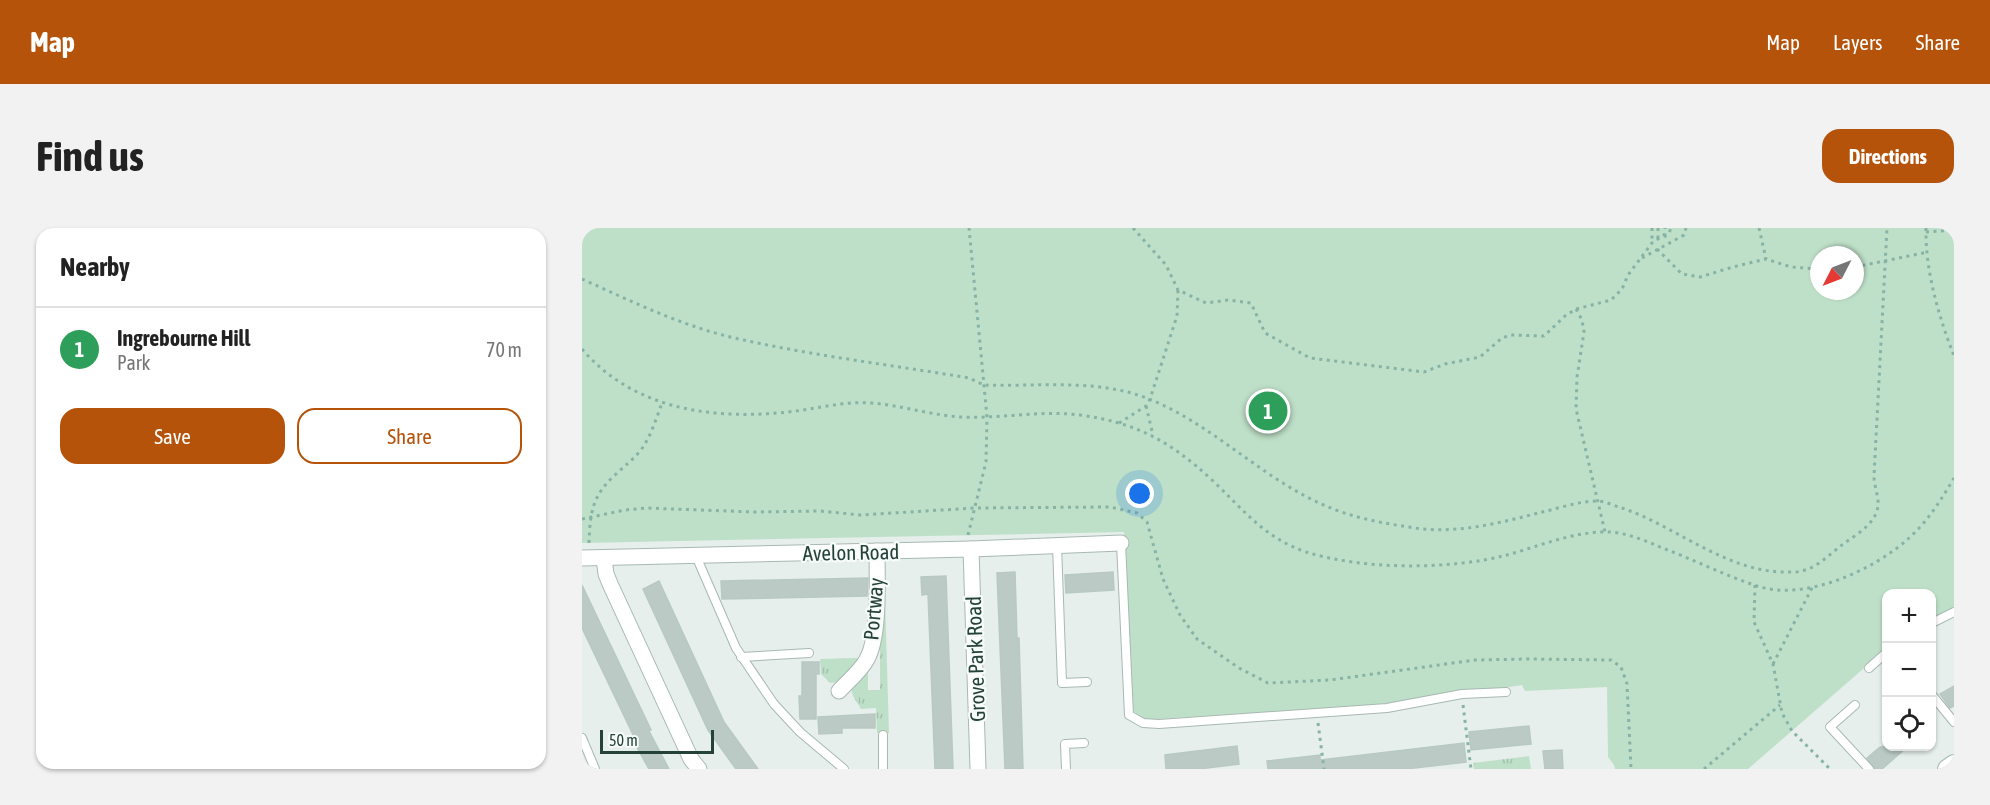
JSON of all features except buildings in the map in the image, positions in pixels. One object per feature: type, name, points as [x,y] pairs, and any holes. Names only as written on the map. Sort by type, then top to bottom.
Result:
[{"type":"street","name":"Avelon Road","points":[[592,558],[877,551],[970,542],[1057,545],[1121,543]]},
{"type":"street","name":"Grove Park Road","points":[[970,542],[978,769]]},
{"type":"street","name":"Portway","points":[[839,691],[868,658],[874,635],[877,604],[877,551]]},
{"type":"street","points":[[592,558],[609,580],[692,759],[699,769]]},
{"type":"street","points":[[1947,769],[1954,764]]},
{"type":"lane","points":[[1121,543],[1129,715],[1143,723],[1159,724],[1387,708],[1462,694],[1506,692]]},
{"type":"lane","points":[[1057,545],[1062,683],[1087,682]]},
{"type":"lane","points":[[696,556],[741,657],[774,704],[800,732],[844,769]]},
{"type":"lane","points":[[1936,621],[1954,612]]},
{"type":"lane","points":[[741,657],[809,653]]},
{"type":"lane","points":[[1869,668],[1882,657]]},
{"type":"lane","points":[[1934,697],[1954,722]]},
{"type":"lane","points":[[1855,705],[1830,727],[1869,769]]},
{"type":"lane","points":[[883,735],[883,769]]},
{"type":"lane","points":[[582,738],[596,769]]},
{"type":"lane","points":[[1066,769],[1065,744],[1084,743]]},
{"type":"path","points":[[969,228],[987,417],[986,462],[970,542]]},
{"type":"path","points":[[1119,423],[1146,406],[1150,399],[1177,316],[1178,290],[1166,266],[1133,228]]},
{"type":"path","points":[[1652,228],[1652,243]]},
{"type":"path","points":[[1658,228],[1660,238]]},
{"type":"path","points":[[1660,238],[1665,234],[1665,228]]},
{"type":"path","points":[[1178,290],[1206,303],[1228,300],[1251,303],[1265,333],[1310,358],[1424,372],[1445,364],[1480,357],[1502,338],[1511,335],[1544,336],[1576,309],[1611,300],[1622,289],[1628,275],[1652,243],[1669,233],[1671,228]]},
{"type":"path","points":[[1642,258],[1684,235],[1686,228]]},
{"type":"path","points":[[1759,228],[1766,259]]},
{"type":"path","points":[[582,279],[652,311],[738,339],[969,378],[984,385],[1086,385],[1127,391],[1150,399],[1193,422],[1269,473],[1324,505],[1382,522],[1441,531],[1499,523],[1570,505],[1599,501],[1638,514],[1707,549],[1751,568],[1781,572],[1803,571],[1816,565],[1868,525],[1878,510],[1874,476],[1887,228]]},
{"type":"path","points":[[1954,230],[1926,230],[1935,294],[1954,356]]},
{"type":"path","points":[[1657,249],[1682,274],[1700,277],[1766,259],[1791,267],[1810,268]]},
{"type":"path","points":[[1864,265],[1928,252]]},
{"type":"path","points":[[1576,309],[1582,320],[1584,332],[1577,377],[1576,409],[1605,532]]},
{"type":"path","points":[[582,349],[609,375],[628,387],[662,403],[713,412],[757,414],[788,412],[846,403],[872,403],[958,417],[1056,413],[1081,415],[1119,423],[1153,435],[1191,462],[1269,534],[1302,551],[1353,562],[1438,565],[1478,561],[1575,536],[1605,532],[1635,537],[1755,585],[1777,590],[1802,589],[1845,577],[1875,563],[1908,539],[1927,519],[1954,478]]},
{"type":"path","points":[[592,558],[591,517],[594,502],[605,484],[642,448],[662,403]]},
{"type":"path","points":[[1146,406],[1153,435]]},
{"type":"path","points":[[582,519],[646,508],[731,512],[820,511],[860,515],[975,508],[1110,507],[1137,513],[1147,522],[1163,579],[1180,615],[1197,639],[1239,668],[1268,683],[1330,680],[1475,660],[1611,660],[1621,667],[1627,684],[1631,769]]},
{"type":"path","points":[[1755,585],[1754,622],[1773,664],[1782,713],[1792,731],[1830,769]]},
{"type":"path","points":[[1773,664],[1813,586]]},
{"type":"path","points":[[1462,694],[1471,769]]},
{"type":"path","points":[[1704,769],[1780,705]]},
{"type":"path","points":[[1316,712],[1324,769]]},
{"type":"green space","points":[[582,228],[1954,228],[1954,607],[1936,618],[1936,589],[1882,589],[1882,652],[1748,769],[1615,769],[1608,757],[1607,687],[1525,691],[1522,685],[1423,700],[1144,720],[1131,709],[1124,532],[582,543]]},
{"type":"green space","points":[[884,564],[889,733],[877,733],[876,708],[861,709],[851,689],[868,666],[868,690],[880,690]]},
{"type":"green space","points":[[857,658],[857,662],[840,682],[830,683],[821,674],[820,659]]},
{"type":"green space","points":[[1529,756],[1531,769],[1474,769],[1473,763]]},
{"type":"place","name":"Ingrebourne Hill","points":[[1268,411]]}]
